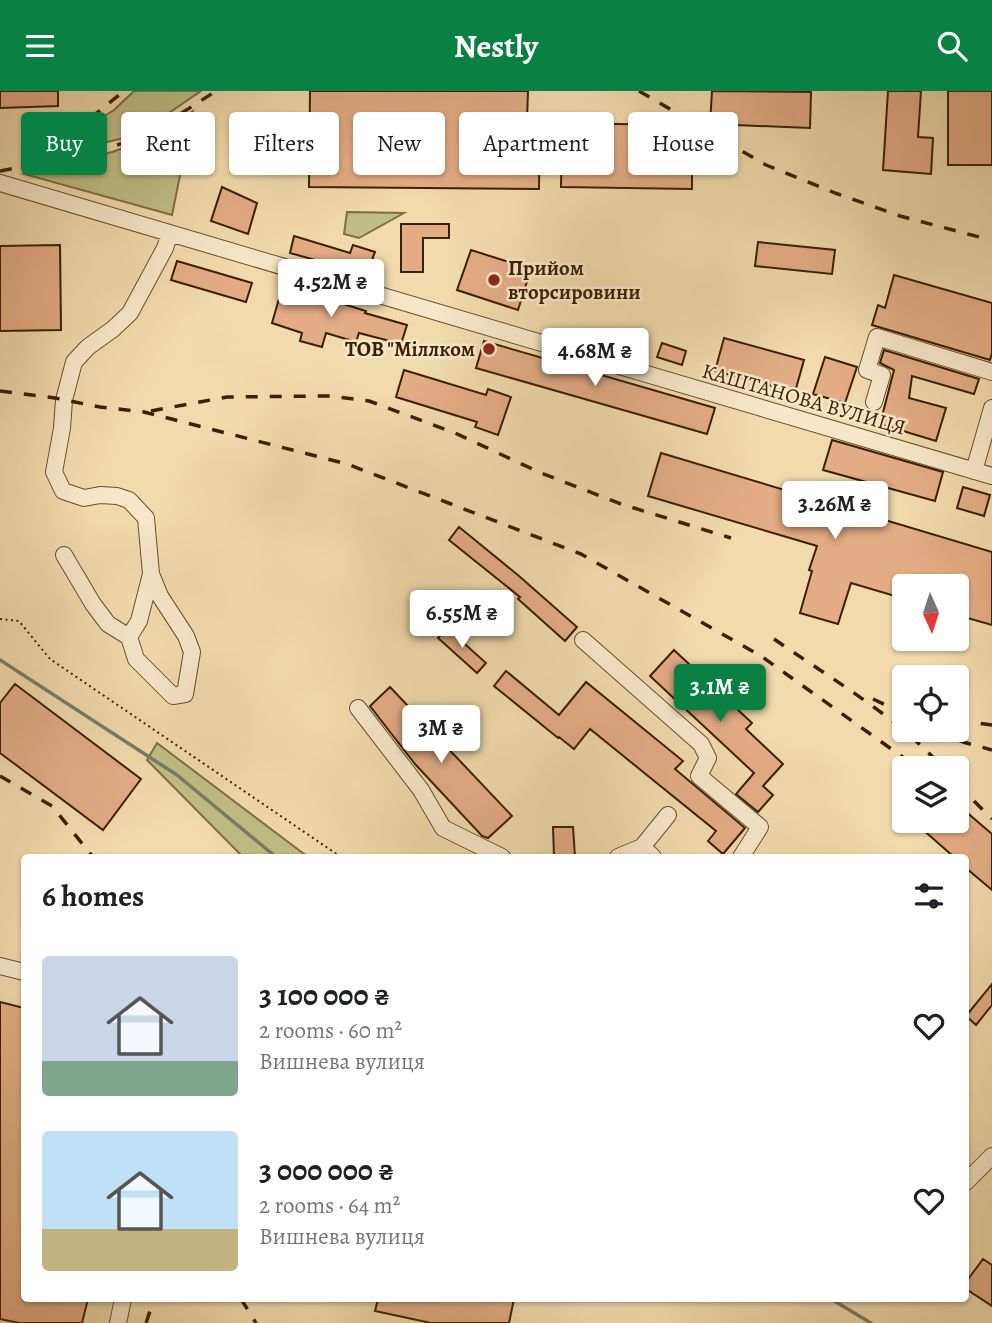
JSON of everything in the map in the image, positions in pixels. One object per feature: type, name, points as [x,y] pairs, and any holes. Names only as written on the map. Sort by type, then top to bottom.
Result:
[{"type":"street","name":"КАШТАНОВА ВУЛИЦЯ","points":[[0,183],[992,476]]},
{"type":"street","points":[[64,555],[108,624],[129,637],[136,659],[173,696],[185,694],[192,652],[186,636],[160,596],[151,574],[146,518],[130,500],[100,495],[84,498],[63,491],[54,472],[64,400],[74,362],[130,313],[165,248],[170,233]]},
{"type":"street","points":[[874,402],[881,375],[867,370],[877,337],[992,372]]},
{"type":"street","points":[[974,471],[992,408]]},
{"type":"street","points":[[129,637],[139,621],[151,574]]},
{"type":"street","points":[[583,640],[701,744],[708,758],[699,776],[760,827],[742,854]]},
{"type":"street","points":[[358,708],[421,790],[443,828],[496,854]]},
{"type":"street","points":[[647,852],[668,815]]},
{"type":"street","points":[[0,966],[21,971]]},
{"type":"street","points":[[969,1179],[992,1156]]},
{"type":"street","points":[[118,1323],[122,1302]]},
{"type":"path","points":[[0,619],[19,621],[50,660],[337,854]]},
{"type":"shaded area","points":[[134,91],[201,91],[170,112],[121,112],[121,139],[107,142],[107,114]]},
{"type":"shaded area","points":[[121,148],[121,175],[180,175],[172,215],[28,175],[107,175],[107,153]]},
{"type":"shaded area","points":[[347,212],[404,213],[359,238],[344,234]]},
{"type":"shaded area","points":[[157,743],[304,854],[240,854],[147,760]]},
{"type":"building","points":[[0,91],[58,91],[58,106],[0,108]]},
{"type":"building","points":[[310,91],[528,91],[527,112],[459,112],[459,175],[539,175],[539,189],[309,187],[309,175],[339,175],[339,112],[310,112]]},
{"type":"building","points":[[712,91],[811,92],[810,128],[738,125],[738,112],[711,112]]},
{"type":"building","points":[[888,91],[921,91],[918,137],[933,138],[931,174],[883,170]]},
{"type":"building","points":[[948,91],[992,91],[992,165],[948,165]]},
{"type":"building","points":[[614,124],[628,124],[628,175],[692,175],[692,189],[561,187],[561,175],[614,175]]},
{"type":"building","points":[[222,187],[257,203],[248,234],[211,221]]},
{"type":"building","points":[[401,224],[449,224],[449,238],[423,238],[423,272],[401,272]]},
{"type":"building","points":[[294,236],[350,253],[353,245],[375,252],[367,273],[345,265],[344,268],[290,253]]},
{"type":"building","points":[[758,242],[835,250],[832,274],[755,266]]},
{"type":"building","points":[[60,245],[61,330],[0,331],[0,246]]},
{"type":"building","name":"Прийом вторсировини","points":[[471,250],[531,269],[518,310],[457,290]]},
{"type":"building","points":[[177,261],[252,283],[246,302],[171,280]]},
{"type":"building","points":[[894,275],[992,303],[990,360],[872,325],[878,305],[885,308]]},
{"type":"building","points":[[283,285],[407,325],[401,344],[359,333],[356,342],[326,333],[322,347],[300,341],[302,333],[272,323]]},
{"type":"building","points":[[724,338],[804,360],[795,392],[715,371]]},
{"type":"building","points":[[484,341],[715,408],[707,434],[476,368]]},
{"type":"building","points":[[662,343],[686,351],[682,365],[657,357]]},
{"type":"building","points":[[884,350],[979,379],[974,394],[912,376],[909,398],[946,408],[936,441],[880,424],[894,370],[880,363]]},
{"type":"building","points":[[825,357],[857,367],[845,403],[813,394]]},
{"type":"building","points":[[404,370],[486,395],[488,389],[511,397],[498,435],[475,427],[477,422],[396,397]]},
{"type":"building","points":[[832,440],[943,472],[935,501],[823,470]]},
{"type":"building","points":[[661,453],[992,552],[992,625],[970,619],[970,574],[892,574],[892,595],[851,583],[838,624],[800,613],[817,546],[648,496]]},
{"type":"building","points":[[963,487],[990,495],[984,516],[957,508]]},
{"type":"building","points":[[459,527],[577,627],[565,641],[518,599],[520,597],[449,540]]},
{"type":"building","points":[[447,628],[486,663],[477,673],[438,638]]},
{"type":"building","points":[[674,650],[752,723],[746,729],[783,764],[763,786],[773,795],[758,812],[736,794],[754,773],[650,676]]},
{"type":"building","points":[[506,671],[559,715],[586,682],[683,761],[675,769],[745,828],[723,854],[708,841],[716,831],[590,729],[574,749],[494,686]]},
{"type":"building","points":[[15,684],[141,779],[103,830],[0,753],[0,703]]},
{"type":"building","points":[[390,687],[512,816],[488,838],[482,836],[415,764],[370,706]]},
{"type":"building","points":[[969,814],[992,834],[992,890],[969,871],[969,854],[951,854],[927,833],[969,833]]},
{"type":"building","points":[[553,827],[573,827],[575,854],[554,854]]},
{"type":"building","points":[[992,984],[992,1005],[976,1025],[969,1019],[969,1012]]},
{"type":"building","points":[[0,1002],[21,1007],[21,1302],[87,1302],[82,1323],[19,1323],[0,1319]]},
{"type":"building","points":[[983,1259],[992,1265],[992,1306],[969,1291],[969,1278]]},
{"type":"building","points":[[377,1302],[513,1302],[509,1323],[431,1323],[375,1311]]},
{"type":"waterway","points":[[0,660],[177,775],[272,854]]},
{"type":"waterway","points":[[836,1302],[871,1323]]},
{"type":"railway","points":[[98,112],[124,91]]},
{"type":"railway","points":[[0,171],[72,157],[135,140],[216,91]]},
{"type":"railway","points":[[639,91],[766,165],[900,216],[983,238]]},
{"type":"railway","points":[[0,391],[144,412],[347,464],[581,554],[761,656],[901,756]]},
{"type":"railway","points":[[151,411],[227,397],[330,396],[369,401],[455,433],[541,473],[621,504],[731,538]]},
{"type":"railway","points":[[774,639],[885,715],[932,756]]},
{"type":"railway","points":[[873,699],[892,708]]},
{"type":"railway","points":[[969,722],[992,725]]},
{"type":"railway","points":[[963,742],[992,750]]},
{"type":"railway","points":[[0,776],[52,806],[91,854]]},
{"type":"railway","points":[[969,796],[992,819]]},
{"type":"railway","points":[[146,1323],[153,1302]]},
{"type":"railway","points":[[243,1302],[256,1323]]},
{"type":"place","name":"Прийом вторсировини","points":[[494,280]]},
{"type":"place","name":"ТОВ \"Міллком","points":[[489,349]]}]
